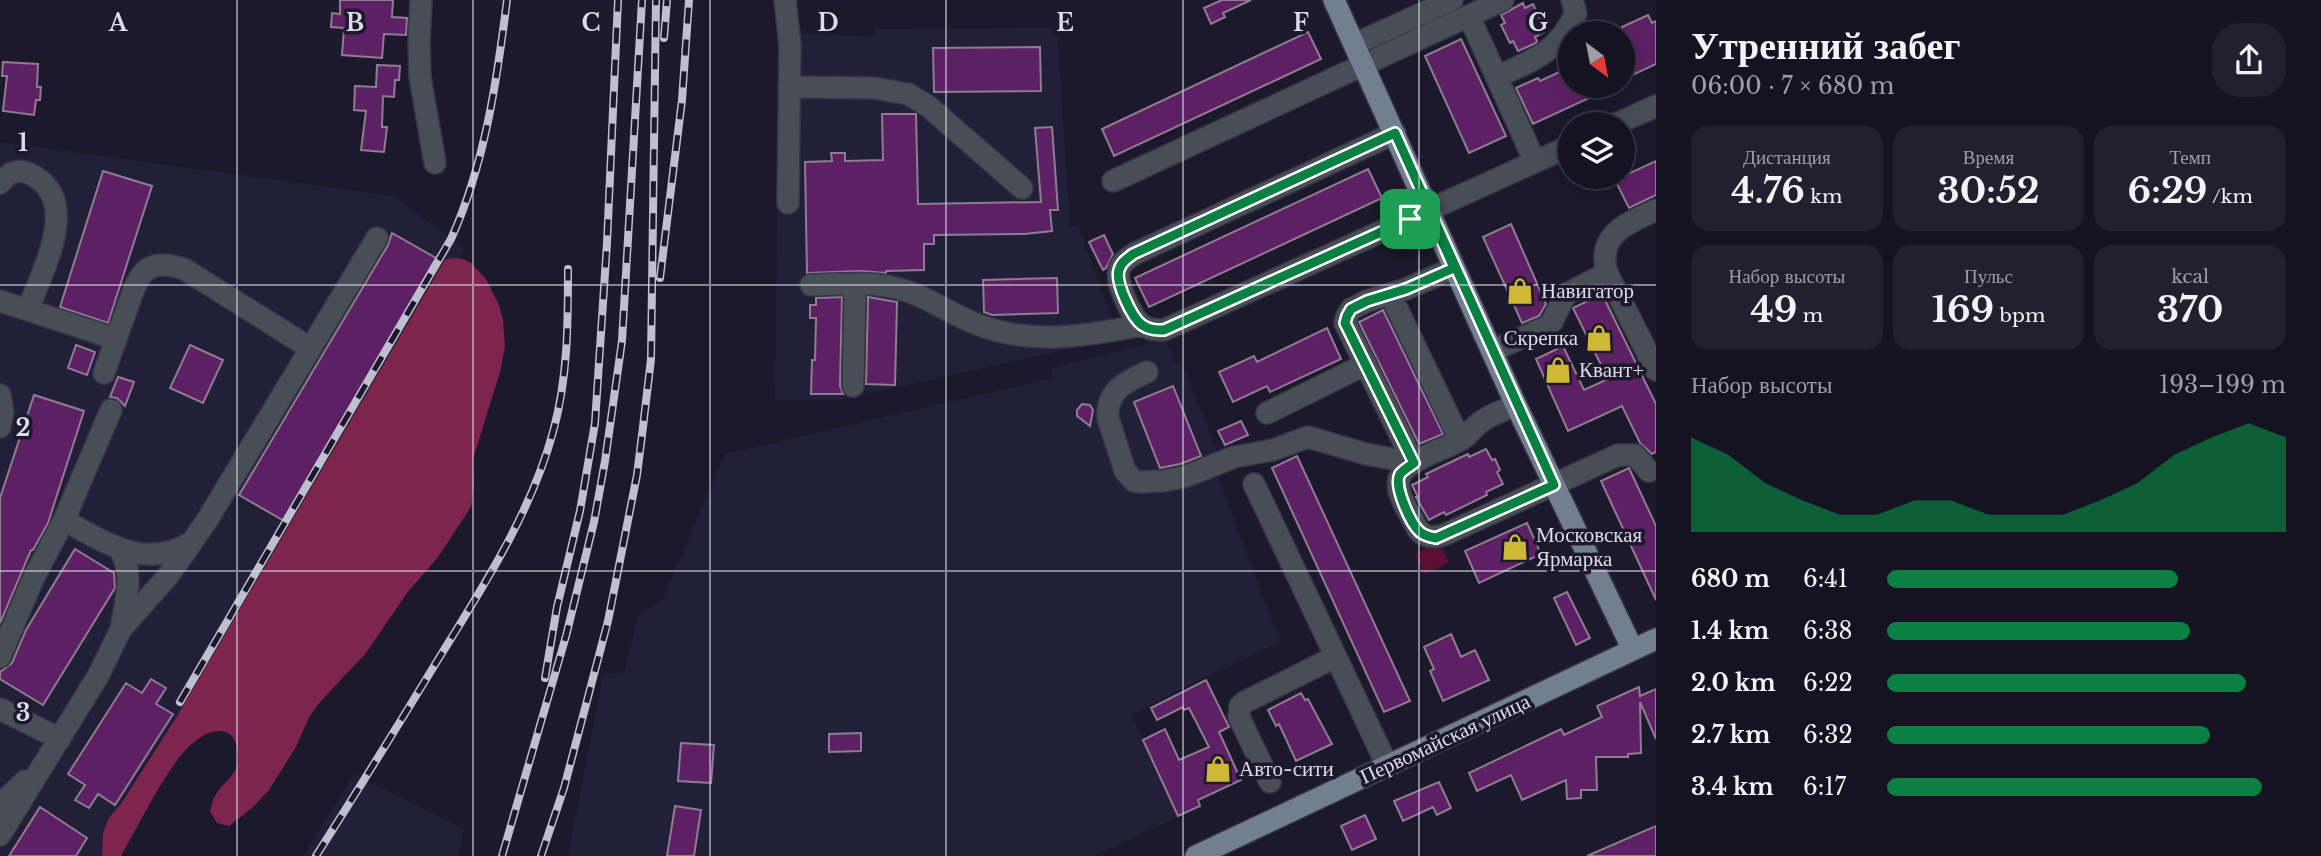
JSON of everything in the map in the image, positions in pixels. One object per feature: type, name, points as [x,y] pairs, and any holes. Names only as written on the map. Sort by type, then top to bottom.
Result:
[{"type":"main road","points":[[1334,0],[1516,405],[1633,650]]},
{"type":"main road","name":"Первомайская улица","points":[[1196,856],[1656,639]]},
{"type":"street","points":[[421,0],[420,77],[435,163]]},
{"type":"street","points":[[785,0],[789,32],[788,202]]},
{"type":"street","points":[[1354,44],[1452,0]]},
{"type":"street","points":[[1113,181],[1503,0]]},
{"type":"street","points":[[1496,77],[1542,56],[1555,46],[1576,13],[1572,0]]},
{"type":"street","points":[[1469,16],[1535,162]]},
{"type":"street","points":[[789,87],[874,88],[908,94],[928,106],[1023,188]]},
{"type":"street","points":[[1635,115],[1656,106]]},
{"type":"street","points":[[1395,133],[1123,261],[1118,272],[1119,283],[1134,317],[1151,330],[1164,330],[1558,151]]},
{"type":"street","points":[[0,183],[10,173],[19,170],[29,173],[45,186],[55,202],[58,217],[56,232],[28,310]]},
{"type":"street","points":[[1656,210],[1626,224],[1614,234],[1606,254],[1607,273],[1656,370]]},
{"type":"street","points":[[0,835],[98,676],[121,629],[168,576],[192,542],[377,238]]},
{"type":"street","points":[[104,373],[136,283],[141,273],[150,267],[171,265],[184,269],[310,348]]},
{"type":"street","points":[[1414,463],[1345,323],[1351,309],[1454,268]]},
{"type":"street","points":[[1492,351],[1546,327],[1557,316],[1564,295],[1607,273]]},
{"type":"street","points":[[811,285],[894,287],[975,324],[1021,335],[1084,336],[1142,325]]},
{"type":"street","points":[[853,386],[855,285]]},
{"type":"street","points":[[1390,294],[1461,440]]},
{"type":"street","points":[[0,301],[116,339]]},
{"type":"street","points":[[1266,413],[1366,364]]},
{"type":"street","points":[[1147,372],[1121,385],[1114,392],[1108,409],[1108,418],[1125,471],[1134,481],[1175,480],[1234,457],[1273,450],[1308,437],[1366,454],[1414,463]]},
{"type":"street","points":[[0,395],[3,412],[0,427]]},
{"type":"street","points":[[1516,405],[1479,423],[1461,440],[1414,463],[1400,474],[1400,493],[1417,530],[1425,536],[1436,538],[1624,454],[1640,459],[1654,475]]},
{"type":"street","points":[[0,657],[33,579],[64,520],[111,410]]},
{"type":"street","points":[[1254,484],[1388,767]]},
{"type":"street","points":[[64,520],[120,550],[131,553],[164,553],[179,550],[192,542]]},
{"type":"street","points":[[120,550],[129,572],[121,629]]},
{"type":"street","points":[[1270,782],[1239,718],[1240,706],[1335,657]]},
{"type":"street","points":[[0,709],[60,739]]},
{"type":"street","points":[[0,804],[44,763]]},
{"type":"shaded area","points":[[1057,28],[1070,226],[1078,226],[1119,338],[840,400],[775,400],[779,32],[873,37],[874,29]]},
{"type":"shaded area","points":[[0,142],[394,196],[463,248],[455,276],[113,856],[0,856]]},
{"type":"shaded area","points":[[452,258],[471,263],[486,279],[503,320],[505,347],[473,459],[474,486],[471,507],[438,557],[407,593],[366,653],[309,717],[296,747],[269,790],[252,808],[229,826],[217,823],[210,811],[214,798],[235,771],[238,760],[235,740],[230,735],[218,731],[210,733],[193,743],[174,765],[121,856],[102,856],[103,833],[109,818],[121,804],[176,718],[445,260]]},
{"type":"shaded area","points":[[1166,339],[1175,364],[1182,363],[1225,470],[1217,474],[1280,642],[1131,714],[1178,817],[1094,856],[568,856],[603,674],[624,672],[638,615],[662,601],[725,454],[1053,378],[1051,368]]},
{"type":"shaded area","points":[[1439,542],[1449,563],[1424,574],[1415,554]]},
{"type":"shaded area","points":[[354,774],[464,829],[458,856],[303,856]]},
{"type":"building","points":[[340,0],[393,0],[392,17],[407,18],[406,35],[384,34],[382,58],[342,55],[344,28],[331,27],[332,13],[340,14]]},
{"type":"building","points":[[1222,0],[1251,0],[1223,13],[1225,17],[1211,24],[1204,8]]},
{"type":"building","points":[[1523,3],[1525,8],[1533,4],[1546,31],[1535,37],[1536,43],[1518,51],[1513,41],[1510,43],[1501,25],[1505,23],[1501,15]]},
{"type":"building","points":[[1648,15],[1652,23],[1656,21],[1656,64],[1635,74],[1635,21]]},
{"type":"building","points":[[1308,32],[1321,59],[1114,156],[1102,129]]},
{"type":"building","points":[[1461,39],[1506,136],[1469,153],[1425,56]]},
{"type":"building","points":[[1040,47],[1041,91],[934,92],[933,48]]},
{"type":"building","points":[[3,62],[38,64],[37,87],[41,87],[40,100],[36,100],[34,115],[3,111],[7,76],[2,76]]},
{"type":"building","points":[[377,65],[400,66],[399,80],[395,80],[394,97],[383,96],[382,127],[387,127],[384,152],[361,150],[366,111],[354,110],[355,86],[376,87]]},
{"type":"building","points":[[1558,73],[1558,98],[1589,98],[1533,124],[1516,88],[1538,78],[1540,81]]},
{"type":"building","points":[[882,114],[916,114],[918,204],[1041,202],[1035,128],[1052,127],[1058,210],[1050,210],[1052,231],[934,235],[934,244],[924,244],[924,270],[807,273],[805,162],[832,161],[831,153],[845,153],[845,161],[883,160]]},
{"type":"building","points":[[1656,161],[1656,195],[1629,208],[1620,189],[1635,189],[1635,171]]},
{"type":"building","points":[[1368,169],[1382,198],[1149,307],[1135,278]]},
{"type":"building","points":[[103,171],[152,186],[108,323],[60,307]]},
{"type":"building","points":[[1511,224],[1546,304],[1539,316],[1522,323],[1483,237]]},
{"type":"building","points":[[392,233],[436,258],[284,521],[239,495],[388,245]]},
{"type":"building","points":[[1104,235],[1113,254],[1103,270],[1089,242]]},
{"type":"building","points":[[1057,278],[1058,313],[992,315],[984,312],[983,280]]},
{"type":"building","points":[[1602,294],[1656,404],[1656,452],[1652,454],[1640,443],[1622,406],[1568,431],[1536,359],[1563,346],[1584,390],[1608,379],[1573,308]]},
{"type":"building","points":[[842,297],[840,386],[843,394],[811,394],[816,318],[810,318],[810,305],[816,305],[816,298]]},
{"type":"building","points":[[868,297],[897,302],[895,385],[866,384]]},
{"type":"building","points":[[1383,310],[1443,434],[1419,444],[1359,322]]},
{"type":"building","points":[[1327,328],[1341,359],[1270,392],[1267,386],[1233,402],[1219,372],[1254,356],[1257,362]]},
{"type":"building","points":[[76,345],[95,352],[87,375],[68,368]]},
{"type":"building","points":[[190,345],[223,360],[203,403],[170,388]]},
{"type":"building","points":[[118,377],[134,382],[125,406],[117,398],[110,397]]},
{"type":"building","points":[[1173,386],[1201,456],[1160,468],[1134,402]]},
{"type":"building","points":[[34,395],[84,411],[48,523],[31,550],[0,623],[0,498]]},
{"type":"building","points":[[1082,404],[1090,405],[1093,410],[1090,426],[1077,416],[1077,410]]},
{"type":"building","points":[[1241,421],[1248,435],[1225,445],[1218,431]]},
{"type":"building","points":[[1486,449],[1492,460],[1495,459],[1503,484],[1446,515],[1444,512],[1429,520],[1412,485],[1428,477],[1426,474],[1468,454],[1469,457]]},
{"type":"building","points":[[1297,456],[1410,701],[1384,712],[1272,468]]},
{"type":"building","points":[[1629,468],[1656,526],[1656,600],[1601,481]]},
{"type":"building","points":[[1527,523],[1541,554],[1479,583],[1465,551]]},
{"type":"building","points":[[75,549],[114,573],[115,588],[43,705],[0,679],[0,672],[12,663],[26,630]]},
{"type":"building","points":[[1567,592],[1590,638],[1576,645],[1554,598]]},
{"type":"building","points":[[1451,634],[1461,657],[1475,650],[1489,680],[1443,701],[1430,671],[1434,669],[1424,647]]},
{"type":"building","points":[[151,679],[166,688],[156,704],[173,714],[115,805],[98,794],[89,808],[75,800],[85,785],[68,774],[126,683],[142,693]]},
{"type":"building","points":[[1206,680],[1229,727],[1219,732],[1241,780],[1198,800],[1200,806],[1178,816],[1143,740],[1165,729],[1179,760],[1209,747],[1189,708],[1184,710],[1183,707],[1157,720],[1151,708]]},
{"type":"building","points":[[1639,687],[1640,696],[1656,689],[1656,739],[1640,702],[1641,753],[1628,754],[1628,757],[1596,757],[1597,790],[1581,790],[1581,798],[1567,799],[1566,780],[1522,800],[1511,775],[1477,791],[1469,773],[1561,729],[1564,735],[1602,717],[1597,706]]},
{"type":"building","points":[[1301,693],[1305,700],[1308,699],[1332,744],[1296,761],[1279,724],[1276,726],[1268,710]]},
{"type":"building","points":[[861,733],[861,751],[829,752],[829,734]]},
{"type":"building","points":[[681,743],[714,745],[711,783],[678,781]]},
{"type":"building","points":[[1439,782],[1451,808],[1437,815],[1433,807],[1403,821],[1394,801]]},
{"type":"building","points":[[675,806],[701,810],[694,856],[667,856]]},
{"type":"building","points":[[40,807],[87,838],[76,856],[9,856]]},
{"type":"building","points":[[1365,815],[1376,839],[1352,850],[1341,826]]},
{"type":"building","points":[[1656,826],[1656,856],[1587,856]]},
{"type":"railway","points":[[180,702],[451,239],[481,152],[494,91],[507,0]]},
{"type":"railway","points":[[545,678],[557,607],[580,511],[595,423],[607,243],[618,0]]},
{"type":"railway","points":[[502,856],[566,636],[594,522],[605,461],[622,341],[642,0]]},
{"type":"railway","points":[[541,856],[564,788],[608,621],[637,475],[651,359],[656,0]]},
{"type":"railway","points":[[664,38],[667,0]]},
{"type":"railway","points":[[660,278],[682,100],[689,0]]},
{"type":"railway","points":[[316,856],[489,577],[532,492],[553,432],[562,391],[568,269]]},
{"type":"place","name":"Навигатор","points":[[1520,291]]},
{"type":"place","name":"Скрепка","points":[[1599,338]]},
{"type":"place","name":"Квант+","points":[[1558,370]]},
{"type":"place","name":"Московская Ярмарка","points":[[1515,547]]},
{"type":"place","name":"Авто-сити","points":[[1218,769]]},
{"type":"route","points":[[1395,133],[1554,485],[1436,538],[1425,536],[1417,530],[1400,493],[1400,474],[1414,463],[1345,323],[1351,309],[1454,268],[1429,211],[1410,219],[1164,330],[1151,330],[1134,317],[1119,283],[1118,272],[1123,261],[1133,254],[1395,133]]}]
